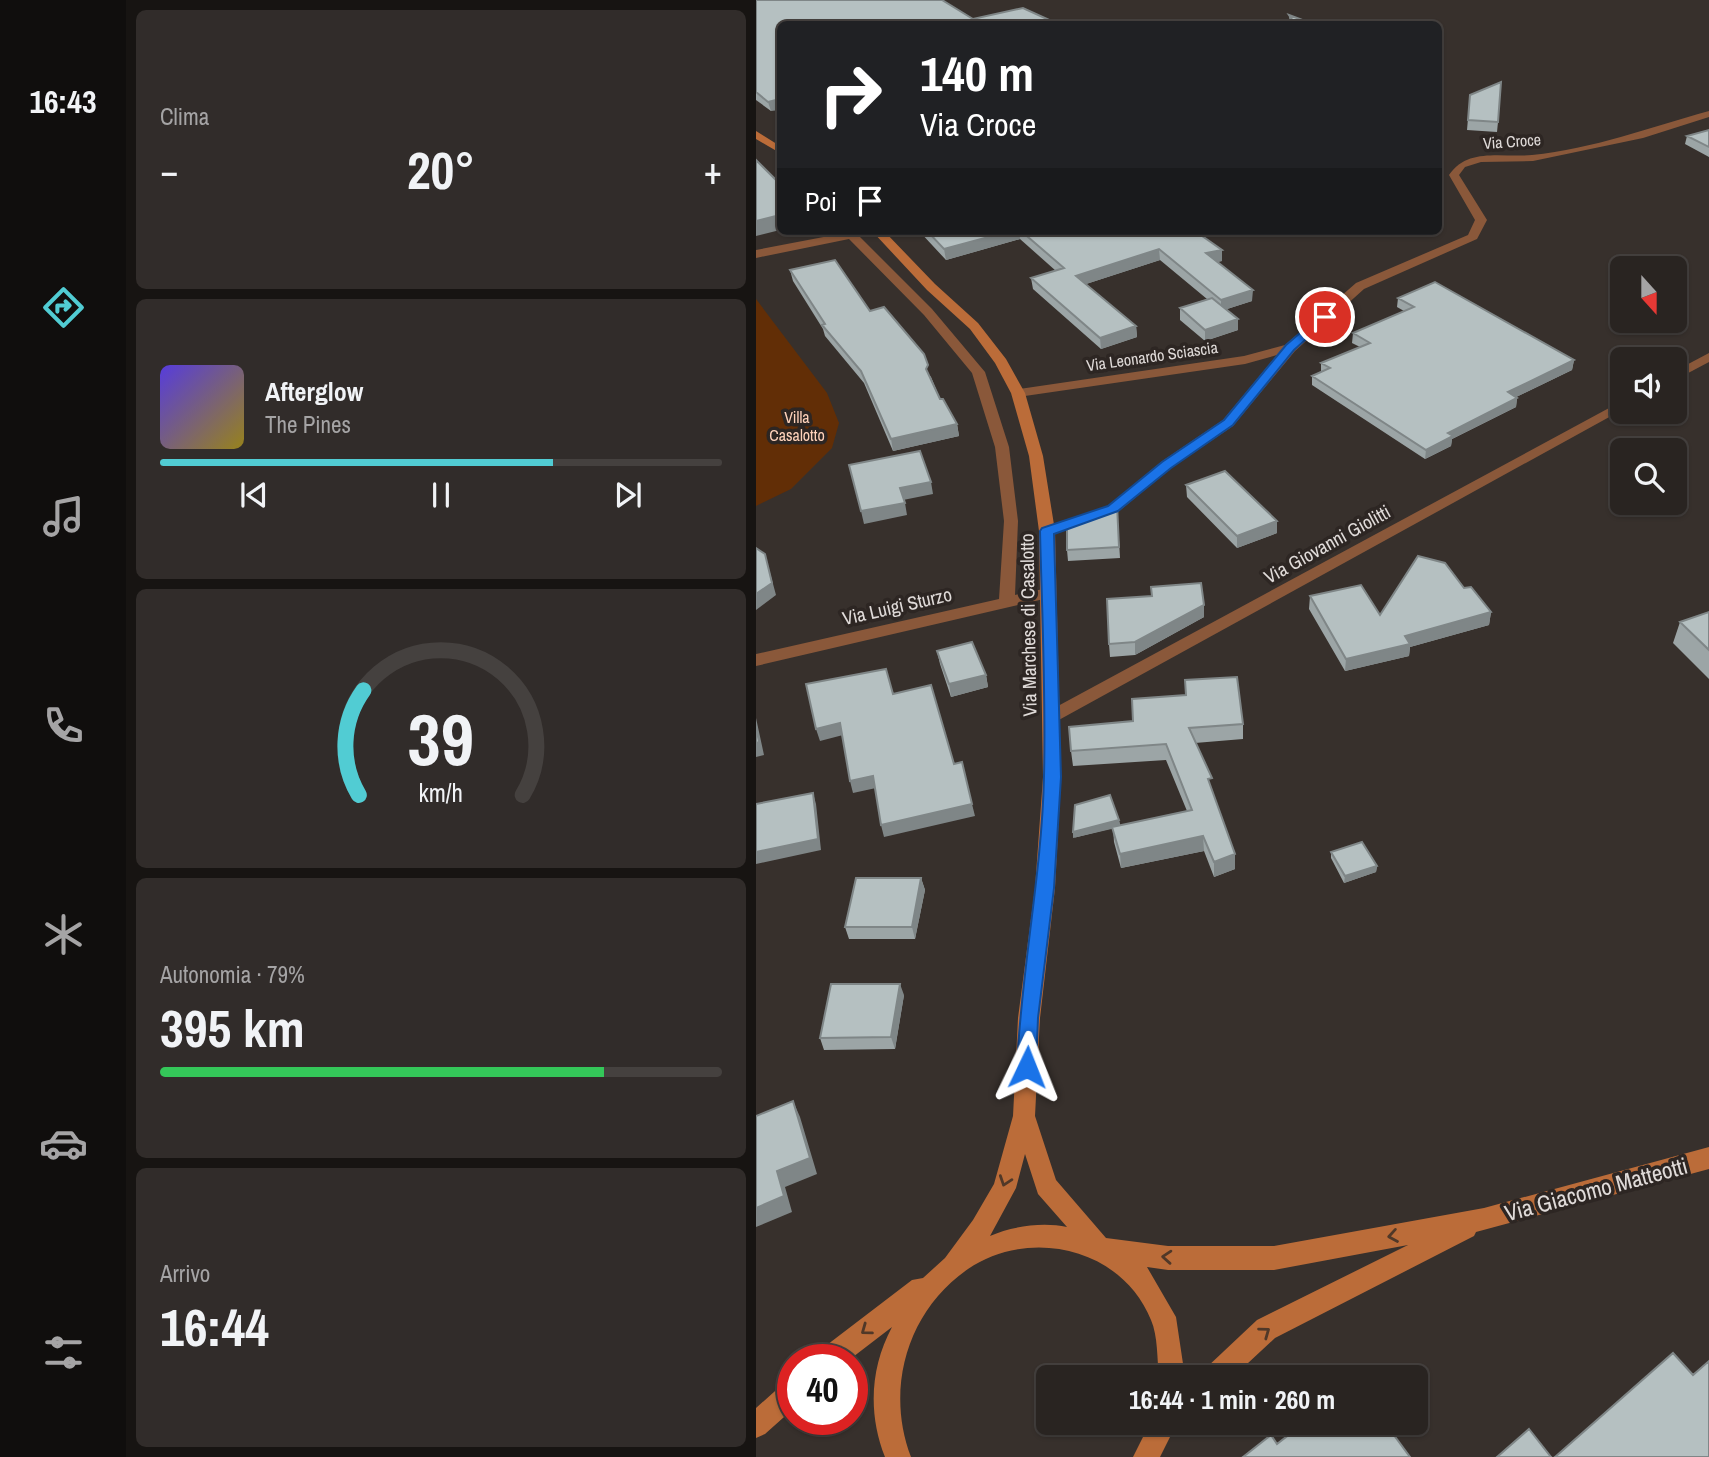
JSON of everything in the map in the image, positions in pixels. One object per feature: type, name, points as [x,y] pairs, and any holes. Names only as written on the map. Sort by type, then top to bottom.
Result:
[{"type":"street","name":"Via Croce","points":[[1047,531],[1113,509],[1166,465],[1228,423],[1290,348],[1360,286],[1473,237],[1481,220],[1454,175],[1455,169],[1461,165],[1480,159],[1533,158],[1639,136],[1709,114]]},
{"type":"street","points":[[756,134],[777,148]]},
{"type":"street","points":[[756,254],[852,235],[928,312],[978,372],[989,402],[1003,459],[1011,521],[1007,602]]},
{"type":"street","name":"Via Marchese di Casalotto","points":[[882,235],[931,287],[974,326],[1001,362],[1018,393],[1036,456],[1047,531],[1052,777],[1046,874],[1029,1018],[1024,1116]]},
{"type":"street","name":"Via Leonardo Sciascia","points":[[1018,393],[1245,360],[1290,348]]},
{"type":"street","points":[[1687,369],[1709,357]]},
{"type":"street","name":"Via Giovanni Giolitti","points":[[1051,717],[1610,412]]},
{"type":"street","name":"Via Luigi Sturzo","points":[[756,660],[1048,593]]},
{"type":"street","points":[[1024,1116],[1046,1186],[1102,1248],[1132,1268],[1152,1292],[1166,1322],[1173,1365]]},
{"type":"street","points":[[898,1457],[890,1440],[885,1405],[888,1368],[899,1333],[917,1302],[948,1270],[981,1228],[1004,1188],[1024,1116]]},
{"type":"street","name":"Via Giacomo Matteotti","points":[[1484,1219],[1709,1158]]},
{"type":"street","points":[[849,1344],[981,1248],[1011,1238],[1041,1234],[1070,1237],[1102,1248],[1168,1258],[1273,1258],[1484,1219]]},
{"type":"street","points":[[1228,1365],[1266,1329],[1484,1219]]},
{"type":"street","points":[[756,1425],[777,1406]]},
{"type":"street","points":[[1146,1457],[1158,1435]]},
{"type":"green space","name":"Villa Casalotto","points":[[756,299],[827,393],[839,423],[832,448],[791,489],[756,506]]},
{"type":"building","points":[[756,0],[942,0],[973,19],[1023,8],[1051,21],[777,21],[777,100],[768,102],[756,92]]},
{"type":"building","points":[[1289,15],[1305,21],[1293,21]]},
{"type":"building","points":[[1501,82],[1498,122],[1468,120],[1470,95]]},
{"type":"building","points":[[1709,130],[1709,147],[1687,136]]},
{"type":"building","points":[[756,160],[777,181],[777,216],[756,221]]},
{"type":"building","points":[[931,235],[996,235],[944,249]]},
{"type":"building","points":[[1026,235],[1201,235],[1222,250],[1206,253],[1253,290],[1221,300],[1159,249],[1076,276],[1136,326],[1100,338],[1031,278],[1064,268]]},
{"type":"building","points":[[835,260],[870,311],[884,307],[924,354],[928,365],[926,369],[940,399],[943,399],[957,424],[891,439],[861,371],[822,325],[825,324],[790,270]]},
{"type":"building","points":[[1435,282],[1574,360],[1508,392],[1517,398],[1448,433],[1453,436],[1426,450],[1312,376],[1330,368],[1321,363],[1370,343],[1353,333],[1414,307],[1398,298]]},
{"type":"building","points":[[1212,298],[1238,319],[1205,330],[1180,308]]},
{"type":"building","points":[[920,451],[931,482],[900,488],[905,503],[861,511],[849,465]]},
{"type":"building","points":[[1225,471],[1277,521],[1237,536],[1186,485]]},
{"type":"building","points":[[1117,504],[1119,547],[1067,550],[1067,522]]},
{"type":"building","points":[[756,548],[765,554],[772,583],[756,594]]},
{"type":"building","points":[[1418,556],[1445,563],[1464,588],[1471,587],[1491,612],[1405,636],[1410,644],[1346,659],[1310,596],[1361,585],[1380,615]]},
{"type":"building","points":[[1201,583],[1204,605],[1135,642],[1109,644],[1107,599],[1152,596],[1151,587]]},
{"type":"building","points":[[1709,612],[1709,650],[1680,622]]},
{"type":"building","points":[[972,642],[986,675],[949,684],[937,651]]},
{"type":"building","points":[[886,669],[893,694],[931,685],[954,764],[962,762],[972,804],[881,825],[873,776],[850,781],[840,723],[816,729],[806,684]]},
{"type":"building","points":[[1237,677],[1243,724],[1189,728],[1212,778],[1208,779],[1235,854],[1214,862],[1203,836],[1120,854],[1112,827],[1192,810],[1166,744],[1071,751],[1069,727],[1133,721],[1132,699],[1186,695],[1185,680]]},
{"type":"building","points":[[813,793],[818,839],[756,852],[756,804]]},
{"type":"building","points":[[1110,795],[1119,820],[1073,832],[1075,805]]},
{"type":"building","points":[[1362,842],[1377,866],[1345,876],[1331,852]]},
{"type":"building","points":[[856,878],[921,878],[912,927],[845,927]]},
{"type":"building","points":[[831,984],[900,984],[891,1037],[820,1038]]},
{"type":"building","points":[[793,1101],[810,1158],[777,1171],[784,1196],[756,1208],[756,1116]]},
{"type":"building","points":[[1673,1353],[1693,1375],[1709,1361],[1709,1457],[1555,1457]]},
{"type":"building","points":[[1529,1429],[1551,1457],[1497,1457]]},
{"type":"building","points":[[1271,1435],[1277,1444],[1289,1435],[1394,1435],[1410,1457],[1243,1457]]},
{"type":"route","points":[[1027,1067],[1029,1018],[1045,888],[1052,777],[1047,531],[1113,509],[1166,465],[1228,423],[1290,348],[1325,317]]}]
